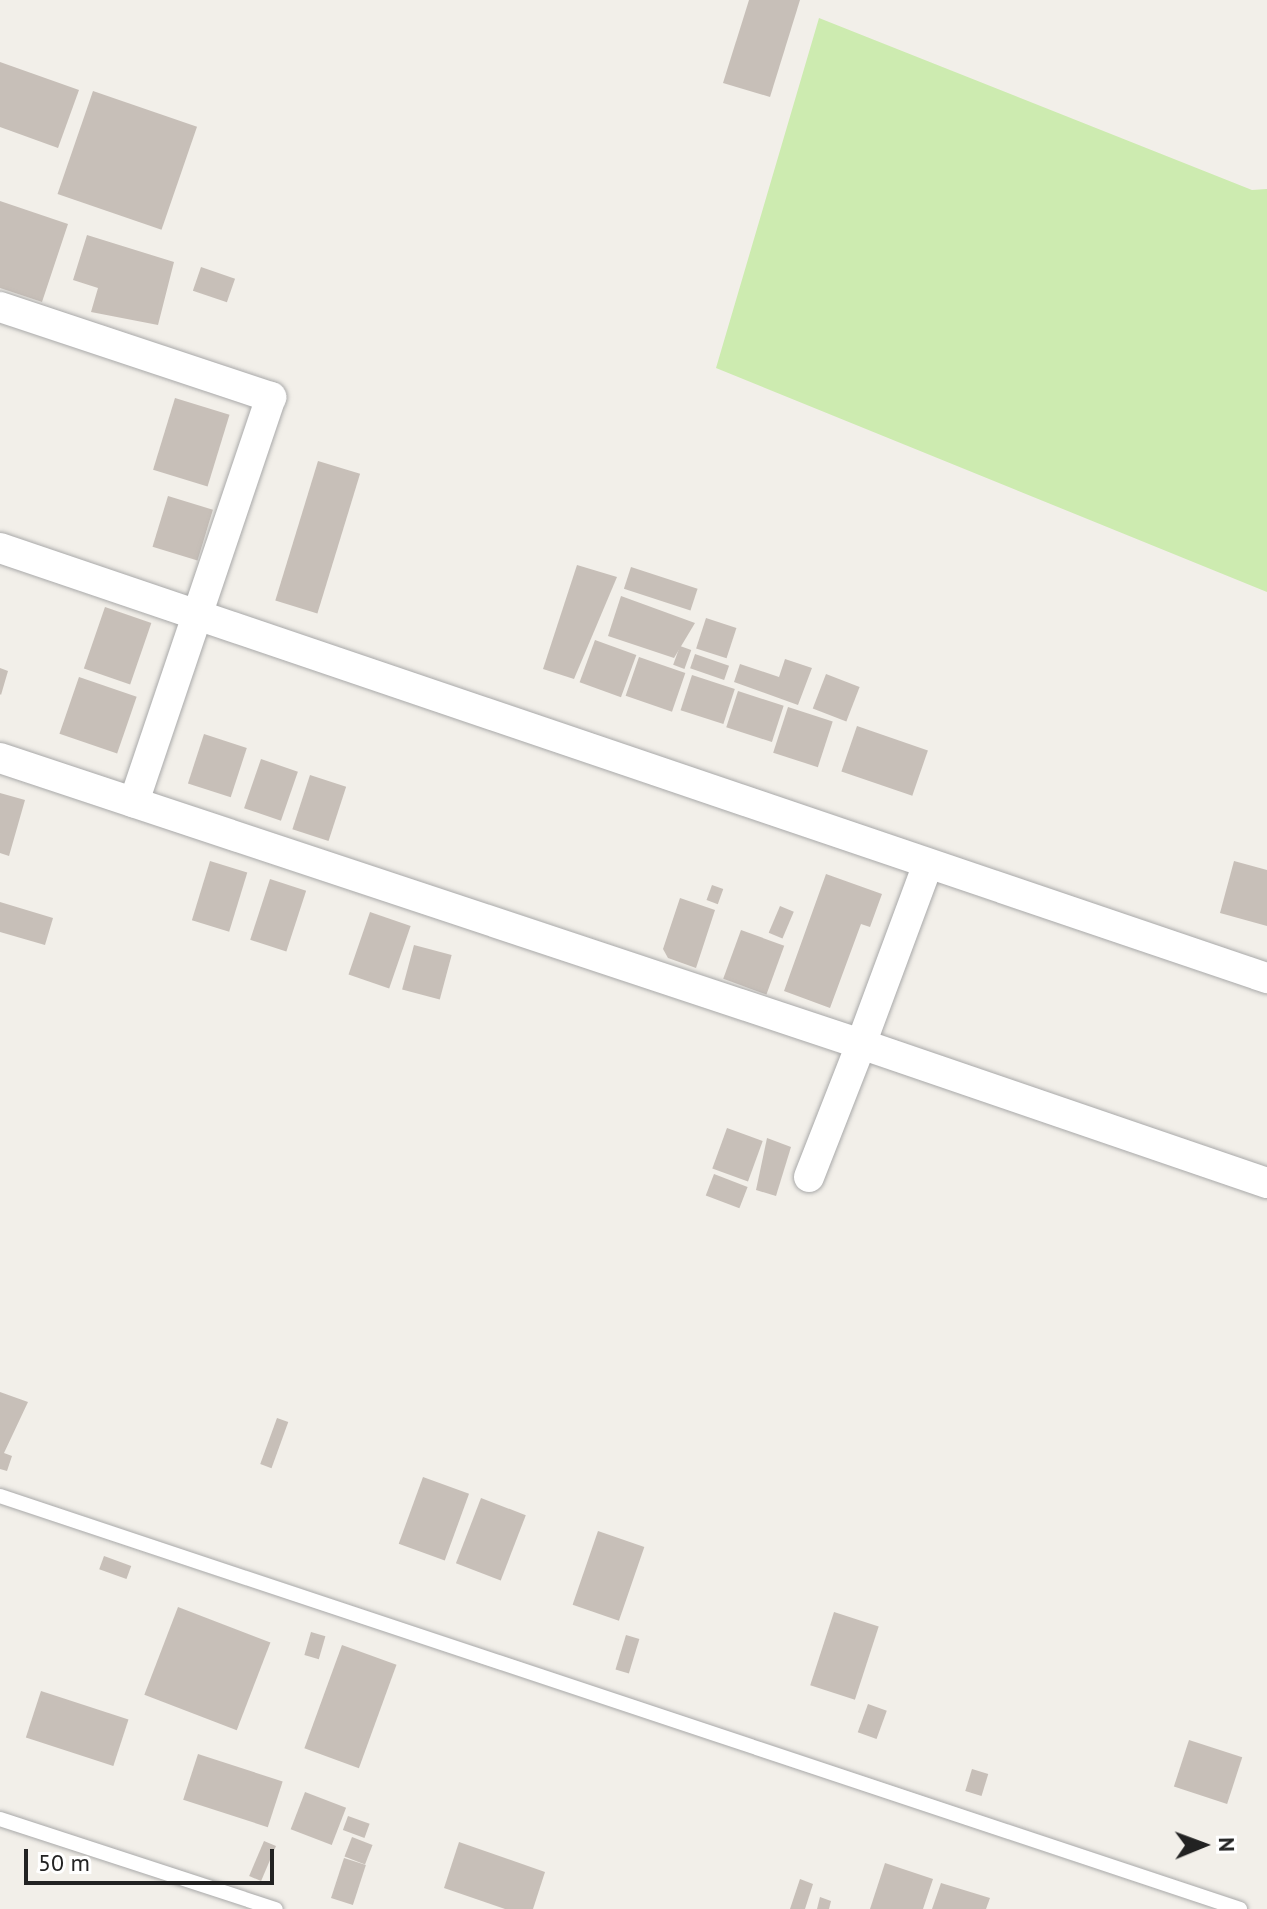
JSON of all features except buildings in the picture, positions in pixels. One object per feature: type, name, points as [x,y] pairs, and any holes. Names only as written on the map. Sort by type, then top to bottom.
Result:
[{"type":"street","points":[[0,307],[271,397],[202,615],[134,802]]},
{"type":"street","points":[[0,548],[1267,978]]},
{"type":"street","points":[[0,758],[861,1044],[1267,1183]]},
{"type":"street","points":[[809,1177],[928,864]]},
{"type":"lane","points":[[0,1496],[1240,1909]]},
{"type":"lane","points":[[0,1819],[276,1909]]},
{"type":"green space","points":[[819,18],[1252,190],[1267,189],[1267,592],[716,368]]}]
